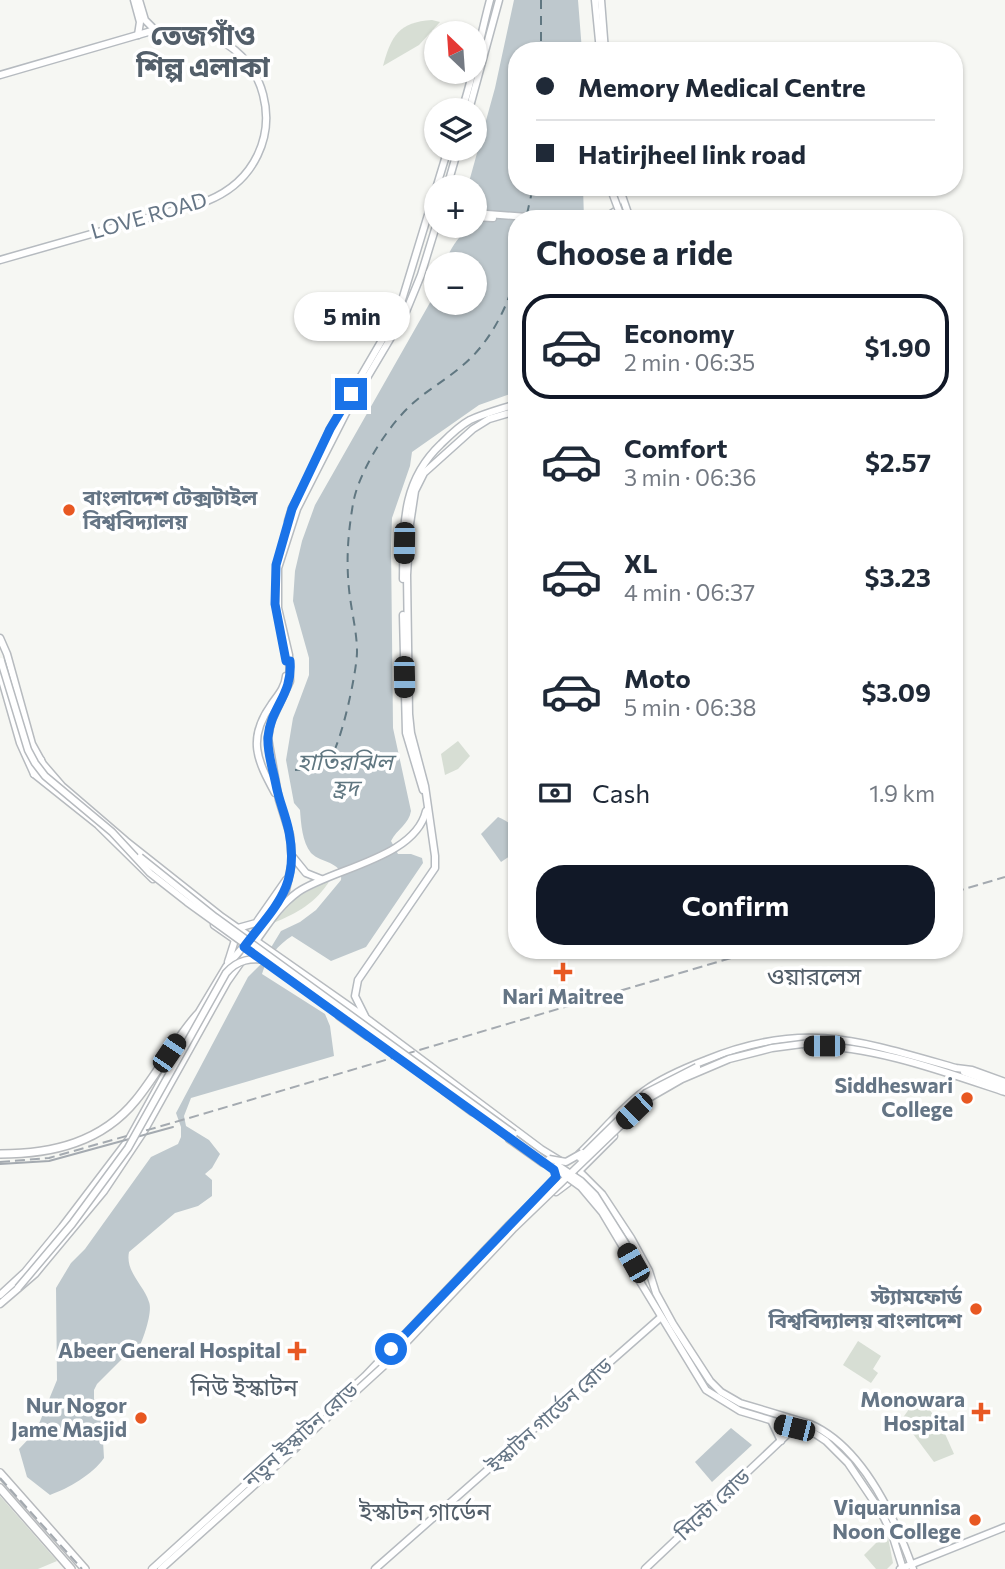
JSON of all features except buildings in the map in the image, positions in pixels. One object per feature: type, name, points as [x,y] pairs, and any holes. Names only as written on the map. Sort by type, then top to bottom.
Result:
[{"type":"highway","points":[[0,1154],[51,1151],[79,1142],[107,1128],[119,1119],[136,1099],[197,1016]]},
{"type":"highway","points":[[0,1473],[86,1569]]},
{"type":"highway","points":[[0,1488],[71,1569]]},
{"type":"main road","points":[[136,0],[143,21],[155,30]]},
{"type":"main road","points":[[472,98],[492,23],[494,0]]},
{"type":"main road","points":[[466,98],[480,37],[494,0]]},
{"type":"main road","points":[[594,0],[601,42]]},
{"type":"main road","points":[[601,0],[602,42]]},
{"type":"main road","points":[[138,35],[143,21]]},
{"type":"main road","name":"LOVE ROAD","points":[[0,75],[155,30],[175,28],[211,35],[232,48],[250,65],[262,87],[265,106],[262,140],[253,163],[230,188],[207,201],[0,260]]},
{"type":"main road","points":[[487,216],[508,217]]},
{"type":"main road","points":[[487,217],[508,219]]},
{"type":"main road","points":[[279,800],[262,769],[256,738],[263,716],[285,683],[288,661],[276,610],[275,569],[292,509],[330,429],[393,318],[424,236]]},
{"type":"main road","points":[[254,939],[286,890],[292,855],[268,738],[271,722],[290,681],[279,614],[278,568],[293,518],[346,413],[405,314],[429,250],[429,238]]},
{"type":"main road","points":[[226,967],[247,948],[285,904],[301,891],[399,846],[417,831],[425,818],[427,802],[412,760],[404,707],[405,516],[410,490],[421,466],[461,427],[479,416],[508,407]]},
{"type":"main road","points":[[424,473],[477,425],[508,413]]},
{"type":"main road","points":[[366,1018],[355,996],[358,980],[435,868],[424,779],[411,733],[409,714],[407,600],[412,506],[415,491],[428,465],[479,416]]},
{"type":"main road","points":[[0,638],[35,750],[50,773],[129,844],[238,928],[581,1181],[595,1195],[653,1294]]},
{"type":"main road","points":[[1,660],[28,750],[40,771],[112,832],[150,873],[570,1183],[592,1202],[697,1364],[716,1388],[730,1398],[821,1437],[851,1461],[873,1482],[889,1510],[912,1567]]},
{"type":"main road","points":[[0,673],[27,763],[34,774],[98,825],[147,875],[580,1187],[601,1212],[644,1278]]},
{"type":"main road","points":[[27,763],[35,750]]},
{"type":"main road","points":[[34,774],[40,768],[41,760]]},
{"type":"main road","points":[[34,774],[50,773]]},
{"type":"main road","points":[[45,783],[50,773]]},
{"type":"main road","points":[[129,844],[148,865],[215,917],[366,1018],[553,1157],[577,1164],[602,1194],[639,1252],[652,1277],[653,1294],[660,1318],[706,1390],[729,1406],[772,1422],[795,1424]]},
{"type":"main road","points":[[292,855],[306,873],[323,880]]},
{"type":"main road","points":[[238,928],[256,923],[290,876]]},
{"type":"main road","points":[[0,1295],[25,1272],[129,1139],[226,967],[235,940]]},
{"type":"main road","points":[[0,1306],[28,1281],[96,1201],[139,1138],[247,948]]},
{"type":"main road","points":[[0,1306],[72,1224],[128,1148],[226,972],[239,962],[253,959],[269,963]]},
{"type":"main road","points":[[235,971],[249,961],[269,963]]},
{"type":"main road","points":[[291,1451],[387,1363],[514,1228],[649,1098],[682,1079],[729,1059],[826,1037],[864,1043],[956,1069],[1005,1088]]},
{"type":"main road","points":[[557,1174],[636,1098],[663,1079],[703,1061],[753,1044],[782,1038],[855,1046],[1005,1088]]},
{"type":"main road","points":[[549,1159],[566,1161],[579,1156],[621,1113],[659,1084],[724,1056],[755,1047],[808,1040]]},
{"type":"main road","points":[[570,1183],[579,1179],[581,1171],[652,1100],[707,1071],[739,1058],[778,1049],[824,1046],[884,1056],[1005,1088]]},
{"type":"main road","points":[[410,1065],[418,1057]]},
{"type":"main road","points":[[703,1061],[707,1071]]},
{"type":"main road","points":[[688,1068],[693,1078]]},
{"type":"main road","points":[[956,1069],[972,1070],[1005,1088]]},
{"type":"main road","points":[[476,1115],[482,1105]]},
{"type":"main road","points":[[365,1376],[381,1363],[510,1227],[632,1105]]},
{"type":"main road","name":"নতুন ইস্কাটন রোড","points":[[152,1569],[291,1451],[356,1389],[365,1376],[557,1174]]},
{"type":"main road","name":"নতুন ইস্কাটন রোড","points":[[161,1569],[206,1524],[397,1355],[529,1216],[570,1183]]},
{"type":"main road","points":[[592,1202],[602,1194]]},
{"type":"main road","points":[[475,1259],[481,1266]]},
{"type":"main road","points":[[18,1288],[28,1281]]},
{"type":"main road","name":"ইস্কাটন গার্ডেন রোড","points":[[375,1569],[660,1318]]},
{"type":"main road","points":[[772,1422],[781,1441]]},
{"type":"main road","name":"মিন্টো রোড","points":[[645,1569],[781,1441],[795,1424]]},
{"type":"main road","points":[[851,1461],[892,1534],[902,1569],[1005,1527]]},
{"type":"shaded area","points":[[432,20],[436,21],[424,21],[424,40],[383,66],[389,46],[398,32],[421,21]]},
{"type":"shaded area","points":[[458,741],[470,756],[458,769],[445,775],[441,754]]},
{"type":"shaded area","points":[[330,880],[319,895],[305,906],[273,923],[298,896]]},
{"type":"shaded area","points":[[858,1341],[881,1356],[873,1369],[878,1373],[871,1383],[843,1365]]},
{"type":"shaded area","points":[[919,1395],[942,1427],[954,1454],[934,1462],[902,1419]]},
{"type":"shaded area","points":[[0,1496],[57,1561],[38,1569],[0,1569]]},
{"type":"shaded area","points":[[887,1532],[893,1563],[887,1569],[876,1569],[864,1555]]},
{"type":"water","name":"হাতিরঝিল হ্রদ","points":[[514,0],[578,0],[581,42],[508,42],[508,196],[583,196],[584,210],[508,210],[508,395],[479,405],[412,452],[410,466],[392,518],[393,728],[411,811],[391,841],[398,854],[411,854],[422,858],[423,863],[366,947],[331,961],[292,936],[270,957],[262,974],[325,1014],[330,1026],[334,1056],[191,1098],[184,1116],[186,1126],[209,1140],[220,1154],[205,1174],[212,1180],[212,1196],[198,1206],[175,1213],[129,1252],[132,1272],[147,1296],[150,1307],[145,1333],[138,1350],[122,1359],[94,1390],[94,1399],[106,1426],[104,1458],[80,1480],[50,1495],[27,1477],[19,1449],[36,1431],[57,1380],[56,1288],[71,1263],[85,1249],[151,1157],[178,1144],[181,1127],[176,1113],[248,977],[261,964],[281,931],[316,910],[341,880],[339,869],[316,857],[306,843],[300,810],[294,803],[286,760],[293,718],[309,675],[309,658],[293,601],[295,571],[315,505],[424,313],[487,315],[487,252],[450,252],[460,238],[487,238],[487,175],[471,175],[475,161],[487,161],[487,117]]},
{"type":"water","points":[[498,817],[508,823],[508,857],[501,862],[481,834]]},
{"type":"water","points":[[731,1428],[752,1445],[712,1482],[695,1462]]},
{"type":"ferry route","points":[[541,0],[541,42]]},
{"type":"ferry route","points":[[528,210],[531,196]]},
{"type":"ferry route","points":[[295,770],[319,768],[326,764],[337,745],[351,693],[357,652],[349,589],[348,546],[353,504],[367,465],[402,414],[462,366],[481,347],[497,323],[508,299]]},
{"type":"tram line","points":[[0,1164],[49,1161],[173,1127]]},
{"type":"railway","points":[[963,889],[1005,877]]},
{"type":"railway","points":[[0,1162],[49,1158],[728,959]]},
{"type":"railway","points":[[0,1478],[82,1569]]},
{"type":"place","name":"বাংলাদেশ টেক্সটাইল বিশ্ববিদ্যালয়","points":[[69,510]]},
{"type":"place","name":"Nari Maitree","points":[[563,972]]},
{"type":"place","name":"Siddheswari College","points":[[967,1098]]},
{"type":"place","name":"স্ট্যামফোর্ড বিশ্ববিদ্যালয় বাংলাদেশ","points":[[976,1309]]},
{"type":"place","name":"Abeer General Hospital","points":[[297,1351]]},
{"type":"place","name":"Monowara Hospital","points":[[981,1412]]},
{"type":"place","name":"Nur Nogor Jame Masjid","points":[[141,1418]]},
{"type":"place","name":"Viquarunnisa Noon College","points":[[975,1520]]},
{"type":"district","name":"তেজগাঁও শিল্প এলাকা","points":[[203,51]]},
{"type":"district","name":"ওয়ারলেস","points":[[814,977]]},
{"type":"district","name":"নিউ ইস্কাটন","points":[[244,1388]]},
{"type":"district","name":"ইস্কাটন গার্ডেন","points":[[425,1512]]},
{"type":"route","points":[[351,394],[330,429],[292,509],[276,565],[275,604],[286,661],[290,661],[291,672],[288,688],[271,722],[268,738],[279,800],[290,835],[292,862],[286,890],[244,947],[554,1170],[556,1177],[391,1349]]}]
